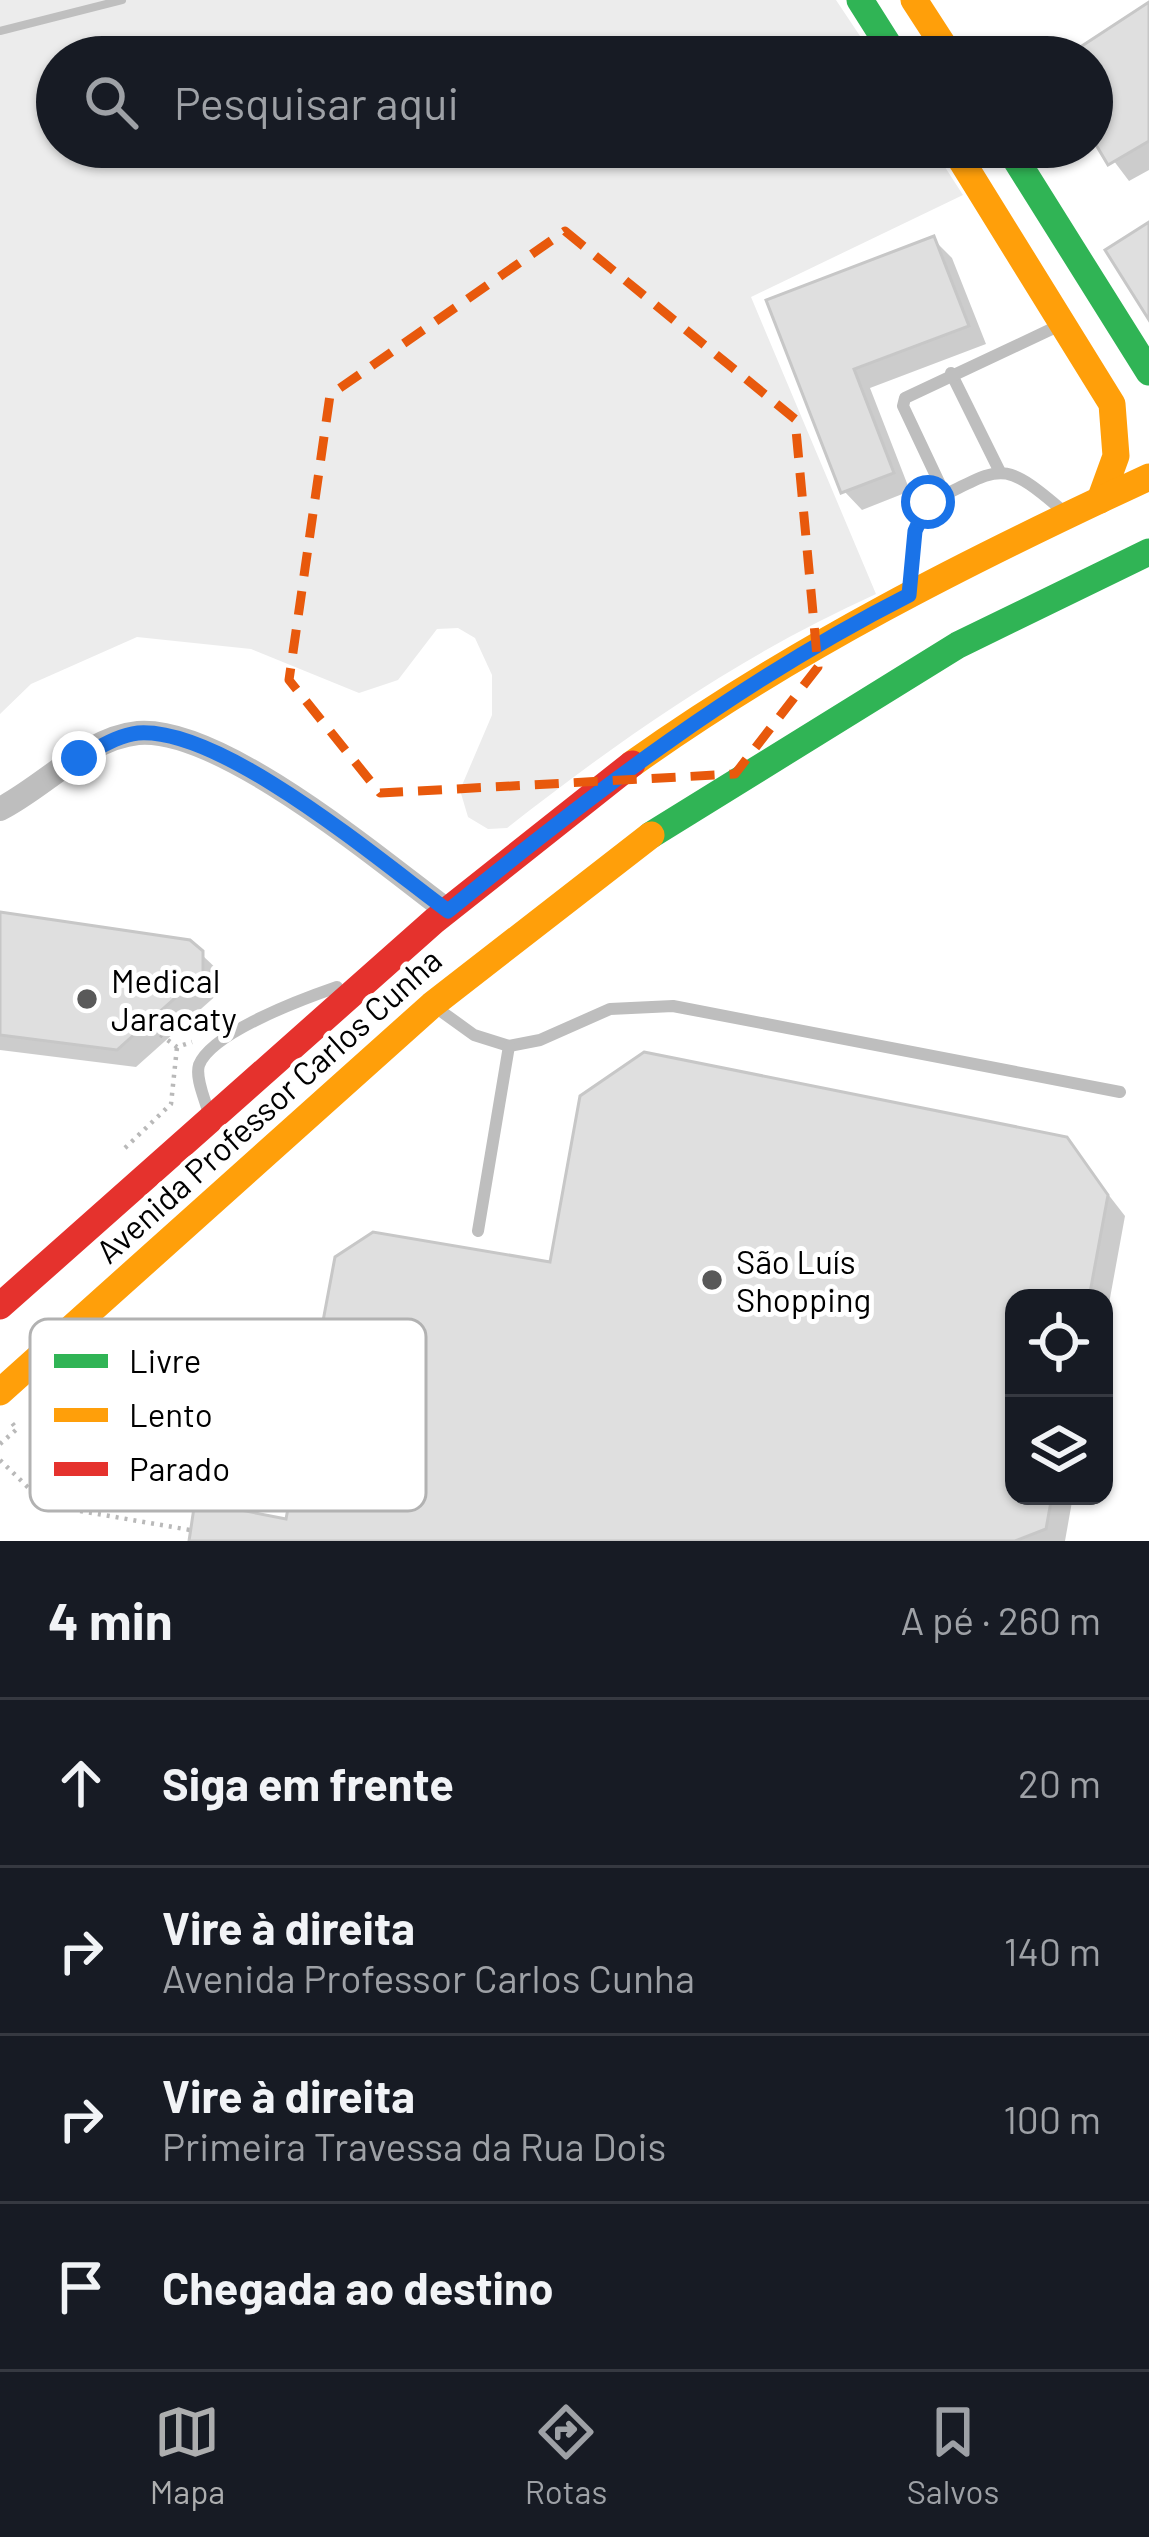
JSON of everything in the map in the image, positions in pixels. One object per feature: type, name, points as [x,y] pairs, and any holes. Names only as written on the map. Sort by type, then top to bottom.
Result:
[{"type":"main road","points":[[883,36],[866,9],[902,0]]},
{"type":"main road","points":[[914,0],[937,36]]},
{"type":"main road","points":[[966,168],[1065,323],[1116,418],[1116,455],[1100,500]]},
{"type":"main road","points":[[1022,168],[1149,372]]},
{"type":"main road","name":"Avenida Professor Carlos Cunha","points":[[0,1306],[448,911],[617,773],[713,706],[909,595],[1149,477]]},
{"type":"main road","name":"Avenida Professor Carlos Cunha","points":[[97,1319],[432,1005],[652,834],[803,734],[958,645],[1149,552]]},
{"type":"main road","name":"Avenida Professor Carlos Cunha","points":[[4,1406],[30,1382]]},
{"type":"street","points":[[0,808],[106,743],[136,733],[162,735],[220,754],[306,807],[448,911]]},
{"type":"lane","points":[[945,495],[904,406],[909,392],[1065,323]]},
{"type":"lane","points":[[951,373],[998,470]]},
{"type":"lane","points":[[909,595],[922,513],[928,502],[998,470],[1020,474],[1068,516]]},
{"type":"lane","points":[[212,1122],[199,1078],[206,1057],[269,1011],[383,970]]},
{"type":"lane","points":[[432,1005],[474,1035],[509,1046],[540,1040],[610,1009],[673,1006],[1120,1092]]},
{"type":"lane","points":[[478,1231],[509,1046]]},
{"type":"path","points":[[125,1148],[171,1104],[178,1047]]},
{"type":"path","points":[[0,1444],[17,1430],[4,1406]]},
{"type":"path","points":[[0,1460],[30,1489]]},
{"type":"path","points":[[81,1511],[190,1530]]},
{"type":"highlighted area","points":[[565,231],[795,419],[818,667],[735,774],[380,793],[289,680],[330,395]]},
{"type":"shaded area","points":[[0,0],[836,0],[860,36],[36,36],[36,168],[946,168],[963,195],[751,297],[876,594],[684,700],[507,828],[488,829],[468,817],[460,790],[492,715],[492,675],[475,638],[458,628],[437,629],[398,680],[359,693],[251,649],[137,637],[31,684],[0,714]]},
{"type":"building","points":[[1149,2],[1149,141],[1113,162],[1113,36],[1097,36]]},
{"type":"building","points":[[1149,222],[1149,320],[1105,250]]},
{"type":"building","points":[[934,236],[969,326],[854,369],[894,473],[841,493],[766,300]]},
{"type":"building","name":"Medical Jaracaty","points":[[0,912],[190,940],[203,951],[203,973],[117,1050],[0,1035]]},
{"type":"building","name":"São Luís Shopping","points":[[644,1052],[1067,1137],[1108,1195],[1091,1289],[1005,1289],[1005,1505],[1050,1505],[1046,1529],[1015,1541],[189,1541],[194,1511],[246,1511],[286,1519],[287,1511],[426,1511],[426,1319],[323,1319],[335,1257],[373,1232],[550,1262],[580,1096]]},
{"type":"waterway","points":[[0,31],[122,0]]},
{"type":"traffic: fast","points":[[860,0],[883,36]]},
{"type":"traffic: fast","points":[[1021,168],[1149,372]]},
{"type":"traffic: fast","points":[[651,835],[958,645],[1149,552]]},
{"type":"traffic: slow","points":[[914,0],[937,36]]},
{"type":"traffic: slow","points":[[966,168],[1112,404],[1116,456],[1100,500]]},
{"type":"traffic: slow","points":[[632,764],[819,644],[1149,477]]},
{"type":"traffic: slow","points":[[81,1319],[432,1005],[651,835]]},
{"type":"traffic: slow","points":[[0,1392],[30,1365]]},
{"type":"traffic: jam","points":[[0,1306],[434,921],[632,764]]},
{"type":"place","name":"Medical Jaracaty","points":[[87,999]]},
{"type":"place","name":"São Luís Shopping","points":[[712,1280]]},
{"type":"route","points":[[79,758],[136,733],[162,735],[220,754],[306,807],[448,911],[617,773],[713,706],[909,595],[915,531],[928,502]]}]
